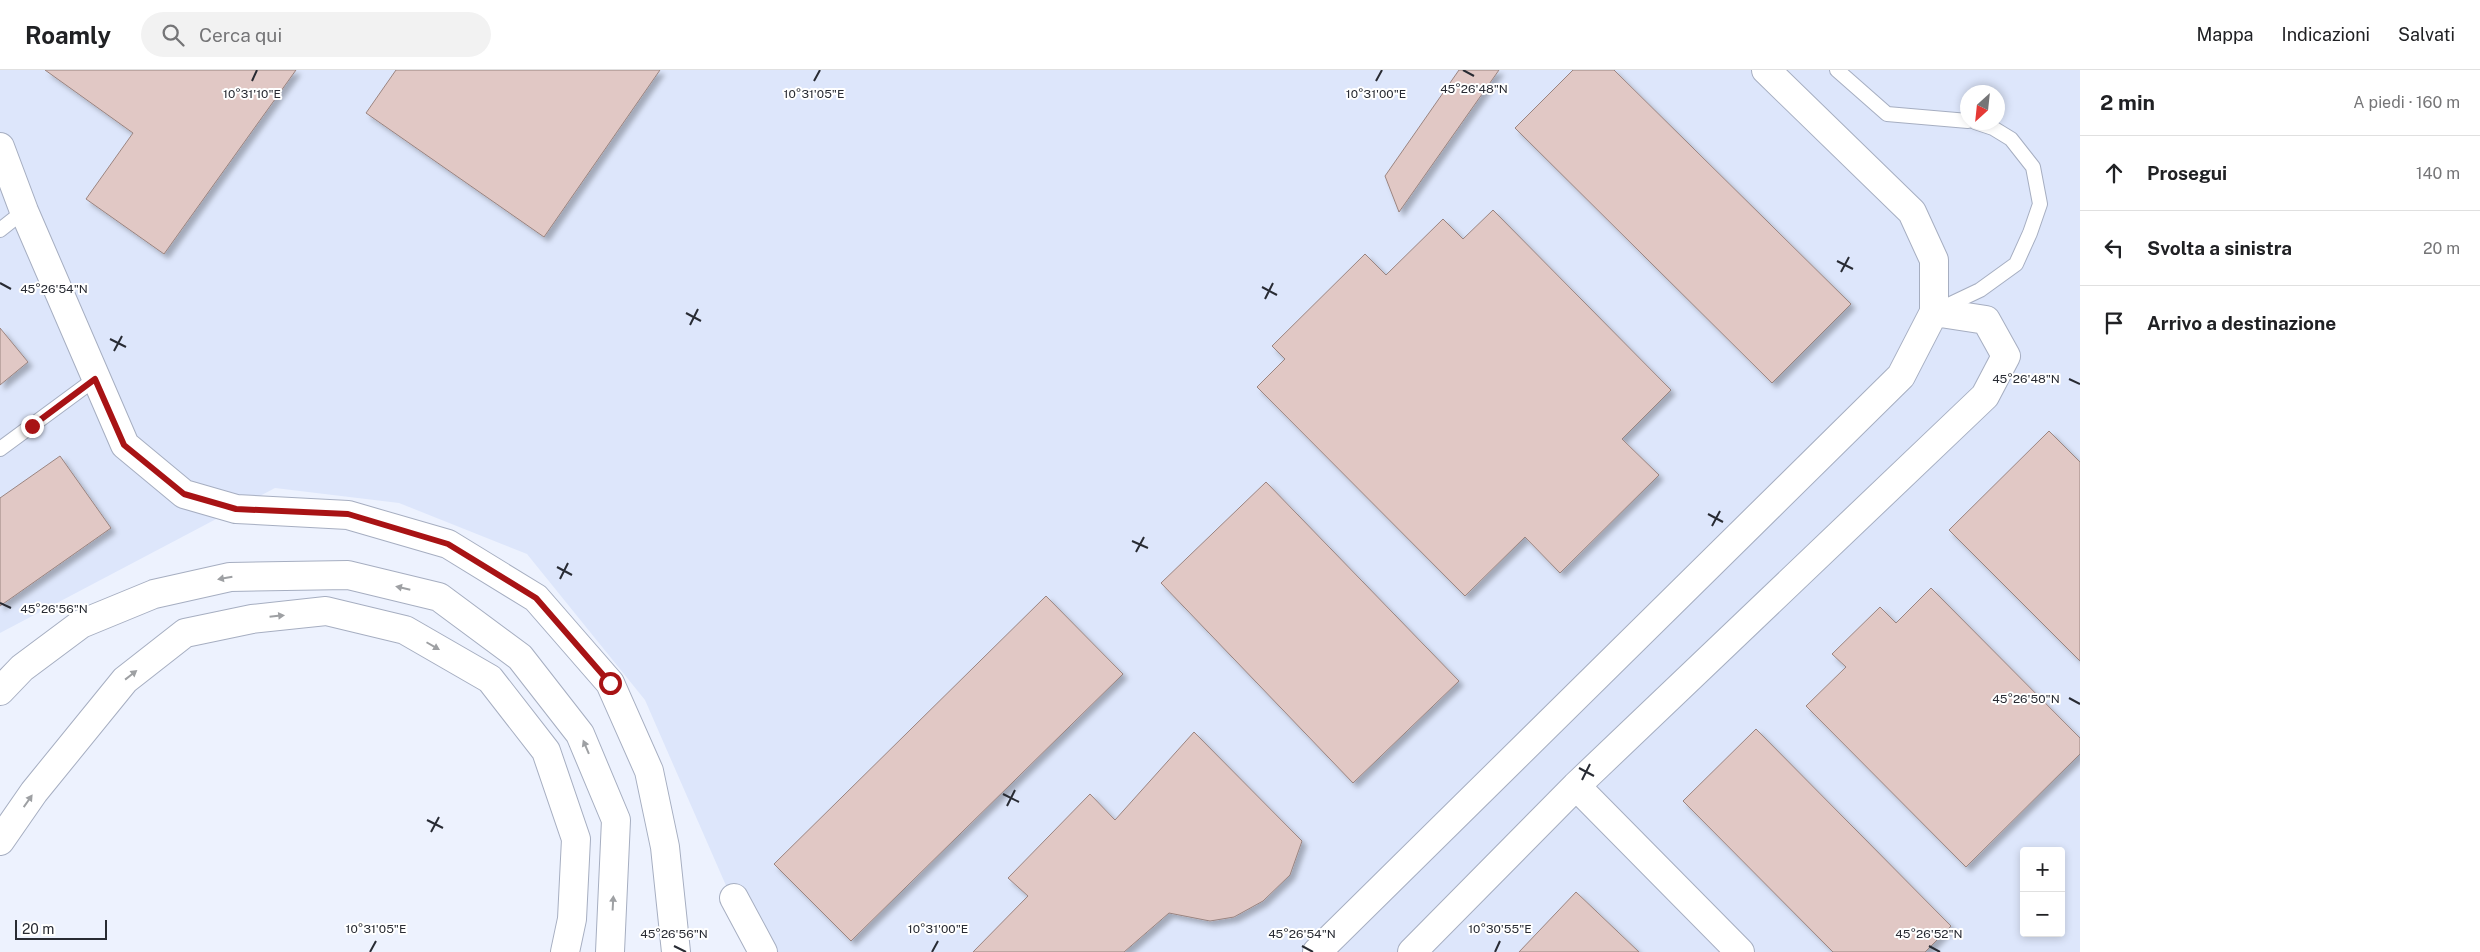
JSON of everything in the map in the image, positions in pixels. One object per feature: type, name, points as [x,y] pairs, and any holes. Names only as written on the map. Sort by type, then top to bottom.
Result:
[{"type":"main road","points":[[1317,952],[1901,376],[1934,312],[1934,260],[1912,212],[1766,70]]},
{"type":"main road","points":[[0,147],[24,211],[124,445],[184,494],[236,509],[348,514],[448,544],[536,598],[610,683],[649,771],[665,847],[676,952]]},
{"type":"main road","points":[[1412,952],[1576,786],[1984,396],[2006,356],[1986,320],[1934,312]]},
{"type":"main road","points":[[0,691],[22,668],[81,624],[154,594],[230,577],[348,575],[439,597],[520,657],[580,734],[616,820],[610,952]]},
{"type":"main road","points":[[0,840],[34,792],[125,680],[185,633],[252,619],[326,611],[405,630],[490,679],[546,751],[576,839],[572,919],[565,952]]},
{"type":"main road","points":[[1576,786],[1740,952]]},
{"type":"main road","points":[[734,898],[763,952]]},
{"type":"lane","points":[[1837,70],[1887,114],[1960,120]]},
{"type":"lane","points":[[1934,312],[1980,290],[2016,264],[2040,204],[2032,167],[2011,139],[1996,130]]},
{"type":"lane","points":[[0,230],[24,211]]},
{"type":"lane","points":[[0,449],[95,379]]},
{"type":"shaded area","points":[[0,70],[2080,70],[2080,952],[755,952],[645,700],[527,554],[399,503],[275,488],[0,633]]},
{"type":"building","points":[[45,70],[296,70],[164,254],[86,199],[133,133]]},
{"type":"building","points":[[396,70],[660,70],[544,237],[366,113]]},
{"type":"building","points":[[1459,70],[1499,70],[1399,212],[1385,176]]},
{"type":"building","points":[[1573,70],[1614,70],[1851,304],[1772,383],[1515,128]]},
{"type":"building","points":[[1493,210],[1671,390],[1622,439],[1659,475],[1560,573],[1525,537],[1465,596],[1257,387],[1285,359],[1272,346],[1365,254],[1386,275],[1443,219],[1463,239]]},
{"type":"building","points":[[0,328],[28,362],[0,385]]},
{"type":"building","points":[[2049,431],[2080,462],[2080,661],[1949,530]]},
{"type":"building","points":[[60,456],[111,528],[0,606],[0,498]]},
{"type":"building","points":[[1266,482],[1459,681],[1353,783],[1161,583]]},
{"type":"building","points":[[1931,588],[2080,738],[2080,754],[1966,867],[1806,706],[1846,667],[1832,654],[1880,607],[1896,623]]},
{"type":"building","points":[[1046,596],[1123,674],[851,941],[774,864]]},
{"type":"building","points":[[1756,729],[1951,926],[1925,952],[1833,952],[1683,801]]},
{"type":"building","points":[[1194,732],[1302,841],[1290,875],[1263,901],[1234,917],[1210,921],[1169,913],[1124,952],[973,952],[1028,896],[1008,878],[1090,794],[1115,820]]},
{"type":"building","points":[[1576,892],[1639,952],[1519,952]]},
{"type":"route","points":[[32,426],[95,379],[124,445],[184,494],[236,509],[348,514],[448,544],[536,598],[610,683]]}]
